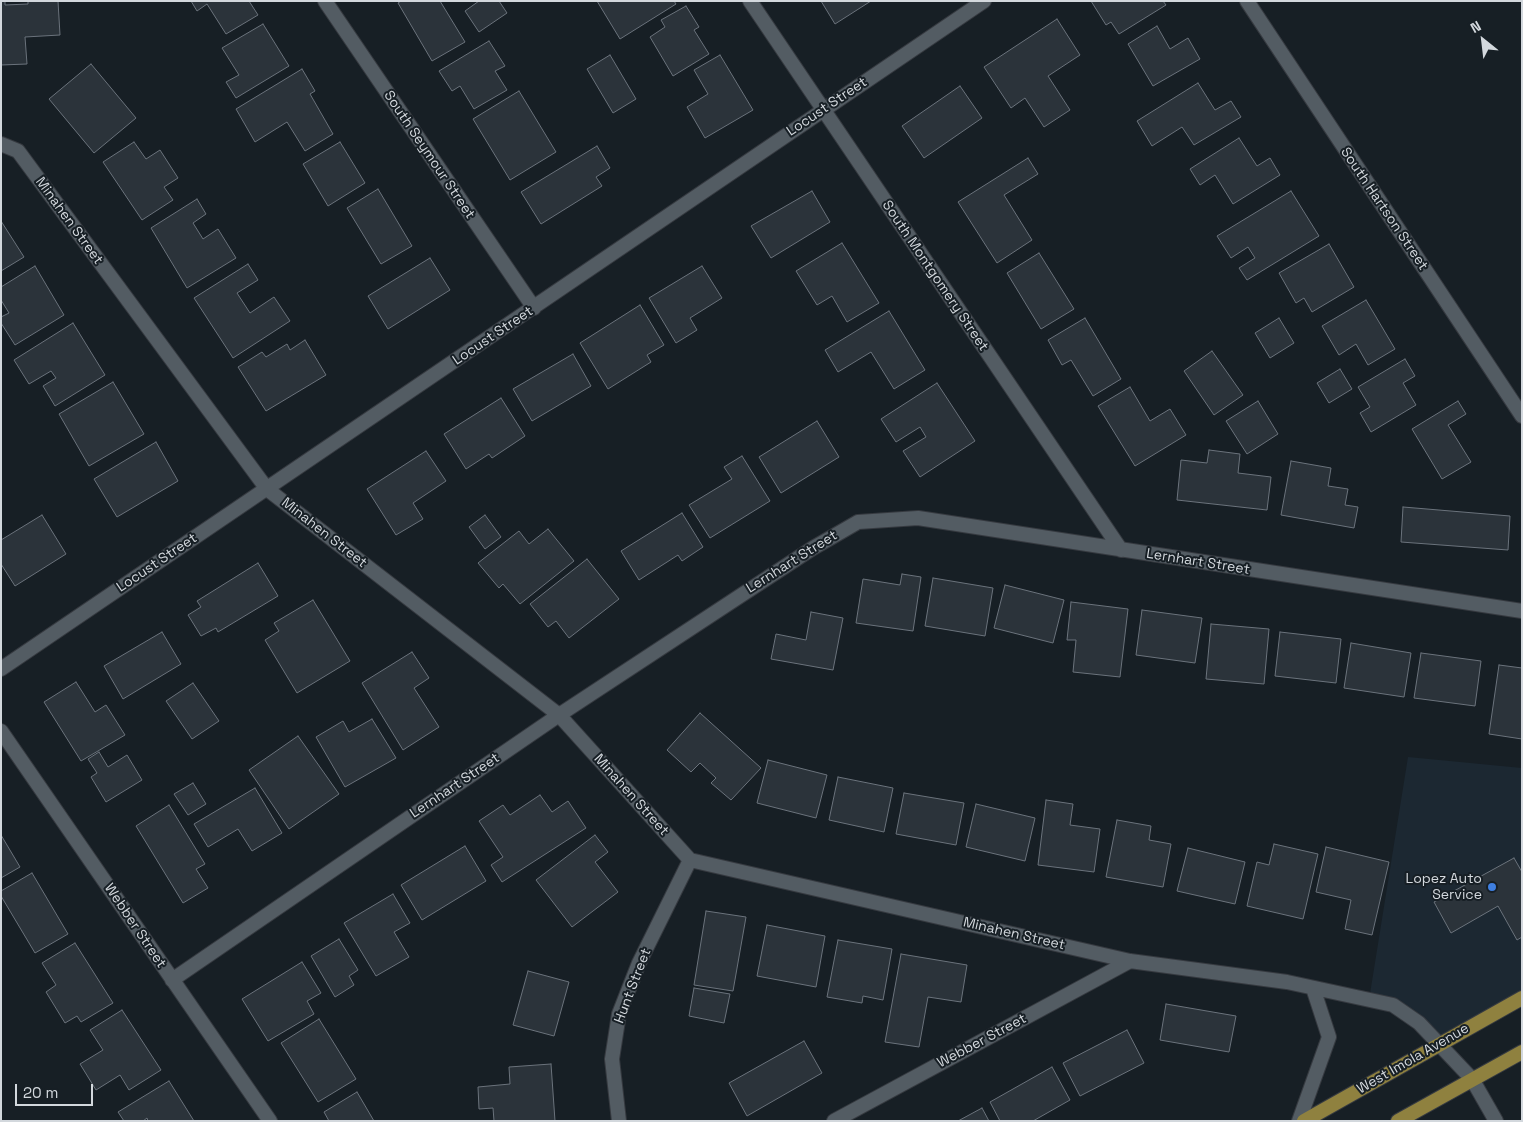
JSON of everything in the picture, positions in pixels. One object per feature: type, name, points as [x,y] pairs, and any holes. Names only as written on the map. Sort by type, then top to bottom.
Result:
[{"type":"main road","name":"West Imola Avenue","points":[[1304,1121],[1522,998]]},
{"type":"main road","points":[[1398,1121],[1522,1052]]},
{"type":"street","name":"South Seymour Street","points":[[325,1],[534,308]]},
{"type":"street","name":"South Montgomery Street","points":[[750,1],[1121,550]]},
{"type":"street","name":"Locust Street","points":[[1,669],[984,1]]},
{"type":"street","name":"South Hartson Street","points":[[1247,1],[1522,416]]},
{"type":"street","name":"Minahen Street","points":[[1,144],[18,151],[267,489],[559,715],[690,860],[1130,961],[1313,988],[1394,1005],[1419,1023],[1472,1079],[1496,1121]]},
{"type":"street","name":"Lernhart Street","points":[[172,980],[559,715],[813,548],[858,522],[918,518],[1522,610]]},
{"type":"street","name":"Webber Street","points":[[1,731],[270,1121]]},
{"type":"street","name":"Hunt Street","points":[[619,1121],[612,1059],[619,1014],[639,963],[690,860]]},
{"type":"street","name":"Webber Street","points":[[834,1121],[1130,961]]},
{"type":"street","points":[[1299,1121],[1329,1037],[1313,988]]},
{"type":"shaded area","points":[[1408,757],[1522,768],[1522,998],[1439,1043],[1419,1023],[1369,1000]]},
{"type":"building","points":[[1,1],[5,1],[5,5],[28,4],[28,1],[58,1],[60,35],[25,37],[27,64],[1,65]]},
{"type":"building","points":[[191,1],[249,1],[258,15],[226,34],[207,4],[197,11]]},
{"type":"building","points":[[401,1],[440,1],[465,42],[432,61],[398,3]]},
{"type":"building","points":[[479,1],[499,1],[507,13],[479,32],[465,11]]},
{"type":"building","points":[[597,1],[674,1],[676,4],[620,39]]},
{"type":"building","points":[[821,1],[871,1],[835,24]]},
{"type":"building","points":[[1091,1],[1163,1],[1166,5],[1119,34],[1111,22],[1106,25]]},
{"type":"building","points":[[686,6],[699,27],[694,30],[709,54],[673,76],[650,37],[665,27],[661,20]]},
{"type":"building","points":[[1057,19],[1080,55],[1048,76],[1070,110],[1044,127],[1025,98],[1011,108],[984,67]]},
{"type":"building","points":[[263,24],[289,66],[236,98],[226,82],[239,75],[222,48]]},
{"type":"building","points":[[1157,26],[1170,49],[1188,38],[1200,59],[1153,86],[1128,44]]},
{"type":"building","points":[[489,41],[505,66],[495,71],[507,90],[474,109],[460,86],[452,91],[439,71]]},
{"type":"building","points":[[610,55],[636,99],[613,113],[587,69]]},
{"type":"building","points":[[720,55],[753,110],[705,138],[687,107],[708,94],[694,70]]},
{"type":"building","points":[[91,64],[136,118],[94,153],[49,99]]},
{"type":"building","points":[[302,69],[315,91],[310,94],[333,134],[305,151],[287,122],[255,142],[236,109]]},
{"type":"building","points":[[1198,83],[1215,110],[1231,101],[1241,117],[1194,145],[1182,127],[1152,146],[1137,121]]},
{"type":"building","points":[[960,86],[982,118],[924,158],[902,126]]},
{"type":"building","points":[[519,91],[556,152],[510,180],[473,119]]},
{"type":"building","points":[[1239,138],[1257,166],[1270,158],[1280,175],[1233,204],[1215,175],[1200,185],[1190,169]]},
{"type":"building","points":[[134,142],[146,159],[160,150],[178,178],[164,187],[173,200],[142,220],[103,162]]},
{"type":"building","points":[[340,142],[365,183],[328,206],[303,164]]},
{"type":"building","points":[[597,146],[610,168],[596,177],[602,186],[541,224],[521,192]]},
{"type":"building","points":[[1028,158],[1038,174],[1004,195],[1032,240],[997,263],[958,202]]},
{"type":"building","points":[[378,189],[412,246],[381,264],[347,208]]},
{"type":"building","points":[[812,191],[830,222],[771,258],[751,226]]},
{"type":"building","points":[[1291,191],[1319,236],[1247,280],[1239,268],[1255,258],[1248,247],[1231,258],[1217,236]]},
{"type":"building","points":[[197,199],[206,214],[193,223],[203,239],[218,229],[236,258],[187,288],[151,228]]},
{"type":"building","points":[[1,221],[24,257],[1,271]]},
{"type":"building","points":[[842,243],[879,303],[847,322],[832,296],[817,305],[796,271]]},
{"type":"building","points":[[1329,244],[1354,287],[1312,312],[1304,298],[1296,303],[1279,273]]},
{"type":"building","points":[[1039,253],[1074,309],[1041,329],[1007,273]]},
{"type":"building","points":[[430,258],[450,290],[388,329],[368,296]]},
{"type":"building","points":[[248,264],[258,280],[237,293],[250,313],[274,297],[290,321],[233,358],[194,298]]},
{"type":"building","points":[[35,266],[64,315],[15,345],[1,323],[1,317],[9,313],[1,300],[1,287]]},
{"type":"building","points":[[702,266],[722,298],[690,318],[697,330],[676,343],[649,298]]},
{"type":"building","points":[[1366,300],[1395,349],[1368,365],[1356,344],[1339,355],[1322,326]]},
{"type":"building","points":[[640,305],[664,345],[647,355],[651,362],[608,389],[580,343]]},
{"type":"building","points":[[889,311],[925,370],[894,389],[871,352],[838,372],[825,350]]},
{"type":"building","points":[[1085,318],[1121,379],[1093,396],[1071,360],[1062,365],[1048,340]]},
{"type":"building","points":[[1279,318],[1294,343],[1270,358],[1255,333]]},
{"type":"building","points":[[73,323],[105,375],[55,406],[43,386],[56,378],[51,371],[29,384],[14,360]]},
{"type":"building","points":[[305,340],[326,375],[266,411],[238,367],[262,352],[266,357],[287,344],[290,350]]},
{"type":"building","points":[[1212,351],[1243,395],[1214,415],[1184,371]]},
{"type":"building","points":[[573,354],[591,386],[532,421],[513,389]]},
{"type":"building","points":[[1405,359],[1415,376],[1403,383],[1416,405],[1371,432],[1360,413],[1370,407],[1358,387]]},
{"type":"building","points":[[1340,369],[1352,389],[1329,403],[1317,383]]},
{"type":"building","points":[[113,382],[144,434],[89,466],[59,414]]},
{"type":"building","points":[[937,383],[975,441],[920,477],[903,451],[926,437],[920,427],[896,442],[881,419]]},
{"type":"building","points":[[1130,387],[1150,421],[1170,409],[1186,435],[1135,466],[1098,406]]},
{"type":"building","points":[[501,398],[525,436],[492,458],[489,454],[466,469],[444,434]]},
{"type":"building","points":[[1258,401],[1278,434],[1247,454],[1226,421]]},
{"type":"building","points":[[1458,401],[1466,414],[1448,425],[1471,462],[1442,479],[1412,429]]},
{"type":"building","points":[[817,421],[839,457],[781,493],[759,457]]},
{"type":"building","points":[[156,442],[178,481],[117,517],[94,479]]},
{"type":"building","points":[[1209,450],[1240,454],[1238,473],[1271,477],[1267,510],[1177,500],[1181,460],[1207,463]]},
{"type":"building","points":[[426,451],[446,481],[413,503],[423,519],[396,535],[367,489]]},
{"type":"building","points":[[742,456],[770,501],[710,538],[689,505],[732,479],[724,467]]},
{"type":"building","points":[[1291,461],[1331,468],[1328,486],[1348,489],[1345,505],[1358,507],[1354,528],[1281,515]]},
{"type":"building","points":[[1403,507],[1510,516],[1508,550],[1401,542]]},
{"type":"building","points":[[682,513],[703,547],[682,561],[678,555],[639,580],[621,551]]},
{"type":"building","points":[[42,515],[66,554],[15,586],[1,564],[1,540]]},
{"type":"building","points":[[485,515],[501,537],[485,549],[469,527]]},
{"type":"building","points":[[548,529],[574,561],[520,604],[503,584],[499,588],[478,563],[519,531],[529,544]]},
{"type":"building","points":[[587,559],[619,599],[569,638],[556,621],[548,627],[530,604]]},
{"type":"building","points":[[258,563],[278,596],[218,632],[216,628],[201,636],[188,615],[201,607],[197,601]]},
{"type":"building","points":[[902,574],[921,577],[913,631],[856,623],[863,579],[900,585]]},
{"type":"building","points":[[933,578],[993,588],[985,636],[925,626]]},
{"type":"building","points":[[1005,585],[1064,600],[1053,643],[994,628]]},
{"type":"building","points":[[313,600],[350,661],[297,693],[265,640],[279,631],[274,623]]},
{"type":"building","points":[[1071,602],[1128,609],[1120,677],[1073,672],[1076,640],[1067,640]]},
{"type":"building","points":[[1142,610],[1202,618],[1195,663],[1136,655]]},
{"type":"building","points":[[811,612],[843,618],[833,670],[771,659],[776,634],[806,640]]},
{"type":"building","points":[[1211,624],[1269,629],[1264,684],[1206,679]]},
{"type":"building","points":[[162,632],[181,664],[123,699],[104,666]]},
{"type":"building","points":[[1280,632],[1341,639],[1336,683],[1275,676]]},
{"type":"building","points":[[1351,643],[1411,653],[1404,697],[1344,688]]},
{"type":"building","points":[[412,652],[429,678],[414,688],[439,727],[403,750],[362,683]]},
{"type":"building","points":[[1421,653],[1481,661],[1475,706],[1414,698]]},
{"type":"building","points":[[1499,665],[1522,668],[1522,739],[1489,734]]},
{"type":"building","points":[[76,682],[95,712],[106,705],[125,735],[81,761],[44,702]]},
{"type":"building","points":[[193,683],[219,721],[192,739],[166,701]]},
{"type":"building","points":[[700,713],[761,768],[731,800],[711,783],[716,778],[700,763],[691,772],[667,750]]},
{"type":"building","points":[[372,719],[396,758],[345,787],[316,737],[343,721],[349,732]]},
{"type":"building","points":[[298,736],[339,794],[289,829],[249,770]]},
{"type":"building","points":[[99,752],[108,767],[127,755],[142,780],[106,802],[91,777],[97,773],[88,759]]},
{"type":"building","points":[[768,760],[827,775],[816,818],[757,803]]},
{"type":"building","points":[[838,777],[893,788],[884,832],[829,820]]},
{"type":"building","points":[[193,783],[206,804],[188,815],[174,794]]},
{"type":"building","points":[[255,788],[282,833],[252,851],[238,829],[208,847],[194,824]]},
{"type":"building","points":[[904,793],[964,803],[956,845],[896,834]]},
{"type":"building","points":[[540,795],[552,812],[568,801],[586,828],[502,882],[491,865],[503,857],[479,821],[503,805],[510,815]]},
{"type":"building","points":[[1046,800],[1073,804],[1070,825],[1100,829],[1094,872],[1038,865]]},
{"type":"building","points":[[976,804],[1035,818],[1025,861],[966,847]]},
{"type":"building","points":[[169,805],[205,864],[196,869],[208,888],[183,903],[136,826]]},
{"type":"building","points":[[1117,820],[1151,826],[1149,840],[1171,844],[1163,887],[1106,877]]},
{"type":"building","points":[[1,835],[20,867],[1,878]]},
{"type":"building","points":[[595,835],[608,852],[595,862],[618,892],[572,927],[536,880]]},
{"type":"building","points":[[1274,844],[1318,854],[1303,919],[1247,906],[1257,862],[1269,865]]},
{"type":"building","points":[[465,846],[486,881],[422,920],[401,885]]},
{"type":"building","points":[[1326,847],[1389,862],[1372,935],[1345,929],[1351,900],[1316,892]]},
{"type":"building","points":[[1188,848],[1245,862],[1235,904],[1177,891]]},
{"type":"building","name":"Lopez Auto Service","points":[[1514,858],[1522,872],[1522,937],[1517,940],[1498,906],[1451,933],[1434,902]]},
{"type":"building","points":[[32,873],[68,934],[35,953],[1,896],[1,891]]},
{"type":"building","points":[[393,894],[410,923],[394,932],[409,957],[376,976],[344,923]]},
{"type":"building","points":[[706,911],[746,917],[733,991],[694,985]]},
{"type":"building","points":[[767,925],[825,936],[816,987],[757,976]]},
{"type":"building","points":[[339,939],[358,970],[349,976],[354,985],[335,997],[311,956]]},
{"type":"building","points":[[838,940],[892,949],[883,1000],[863,996],[862,1003],[827,997]]},
{"type":"building","points":[[75,943],[113,1003],[81,1022],[77,1016],[65,1023],[46,992],[56,985],[42,963]]},
{"type":"building","points":[[901,954],[967,965],[961,1002],[928,997],[919,1047],[885,1042]]},
{"type":"building","points":[[302,962],[321,993],[307,1001],[314,1014],[268,1041],[242,999]]},
{"type":"building","points":[[528,971],[569,982],[554,1036],[513,1025]]},
{"type":"building","points":[[694,988],[730,994],[724,1023],[689,1016]]},
{"type":"building","points":[[1166,1004],[1236,1016],[1229,1052],[1160,1040]]},
{"type":"building","points":[[122,1010],[161,1070],[129,1090],[120,1075],[96,1090],[80,1064],[103,1050],[90,1030]]},
{"type":"building","points":[[319,1019],[356,1079],[318,1102],[281,1043]]},
{"type":"building","points":[[1127,1030],[1144,1063],[1080,1096],[1063,1063]]},
{"type":"building","points":[[804,1041],[822,1073],[747,1116],[729,1083]]},
{"type":"building","points":[[551,1064],[555,1121],[494,1121],[493,1108],[479,1109],[478,1087],[510,1084],[509,1067]]},
{"type":"building","points":[[1052,1067],[1070,1100],[1033,1121],[1000,1121],[990,1102]]},
{"type":"building","points":[[169,1081],[194,1121],[148,1121],[147,1118],[143,1121],[124,1121],[118,1112]]},
{"type":"building","points":[[357,1092],[374,1121],[329,1121],[324,1112]]},
{"type":"building","points":[[982,1108],[989,1121],[958,1121]]},
{"type":"place","name":"Lopez Auto Service","points":[[1492,887]]}]
